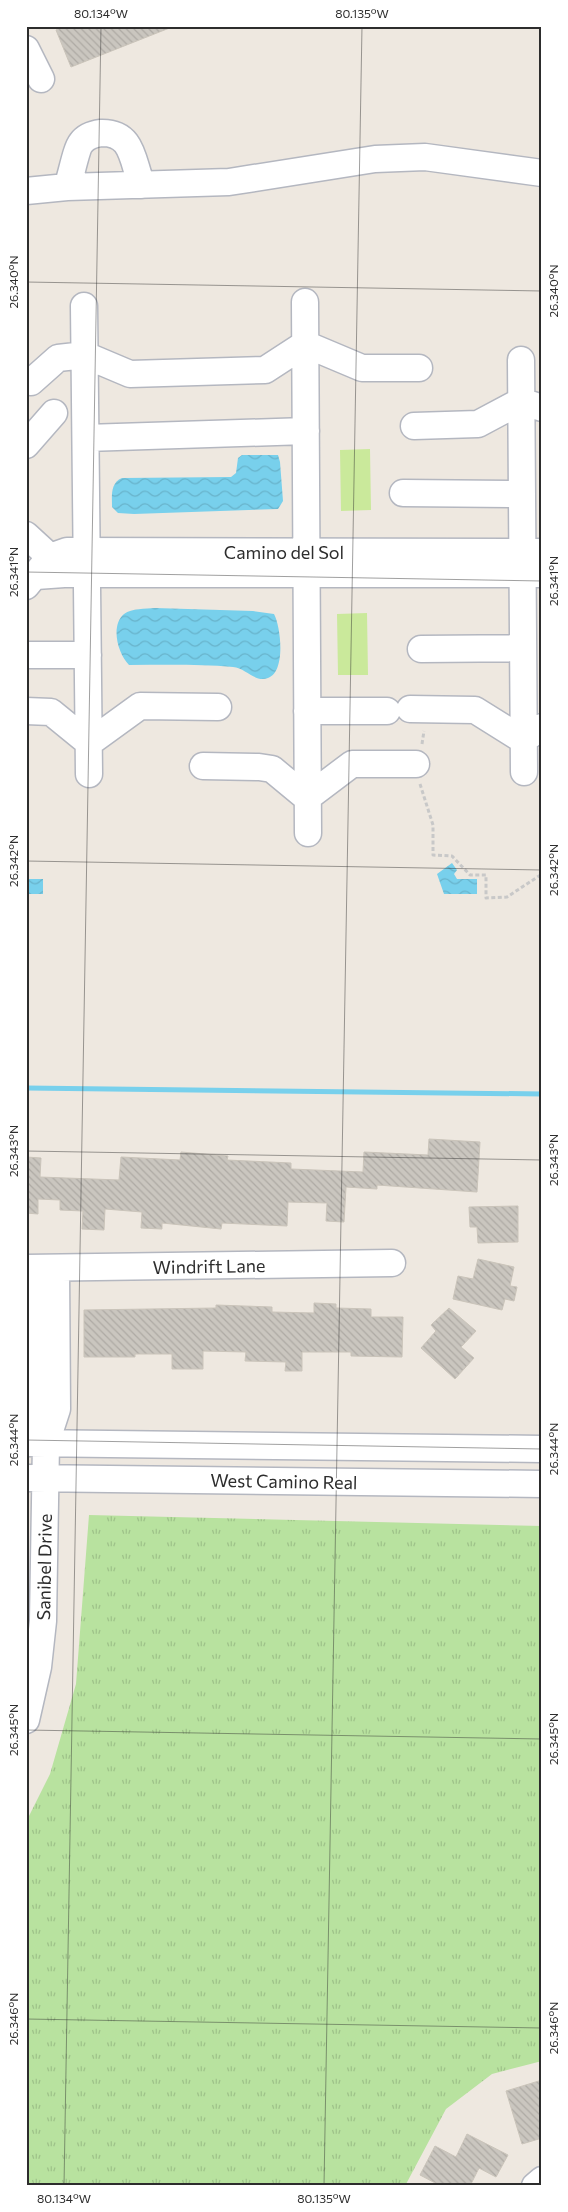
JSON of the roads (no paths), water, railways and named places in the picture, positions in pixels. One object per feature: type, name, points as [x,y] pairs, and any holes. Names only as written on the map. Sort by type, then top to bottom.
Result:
[{"type":"street","points":[[26,49],[41,79]]},
{"type":"street","points":[[67,187],[80,143],[92,134],[109,133],[124,139],[134,159],[136,172],[142,185]]},
{"type":"street","points":[[26,191],[67,187],[229,182],[375,159],[425,157],[542,173]]},
{"type":"street","points":[[305,302],[308,833]]},
{"type":"street","points":[[84,306],[89,774]]},
{"type":"street","points":[[32,382],[58,358],[85,355],[130,374],[265,370],[305,344]]},
{"type":"street","points":[[305,344],[362,368],[418,368]]},
{"type":"street","points":[[521,360],[532,404],[522,494],[532,563],[523,648],[533,734],[524,772]]},
{"type":"street","points":[[414,426],[478,424],[532,404]]},
{"type":"street","points":[[26,444],[54,413]]},
{"type":"street","points":[[86,438],[306,431]]},
{"type":"street","points":[[403,493],[522,494]]},
{"type":"street","points":[[26,535],[37,573]]},
{"type":"street","name":"Camino del Sol","points":[[37,573],[88,562],[532,563]]},
{"type":"street","points":[[421,649],[523,648]]},
{"type":"street","points":[[26,655],[88,655]]},
{"type":"street","points":[[89,743],[140,706],[218,707]]},
{"type":"street","points":[[307,711],[475,710],[533,734]]},
{"type":"street","points":[[26,711],[51,712],[89,743]]},
{"type":"street","points":[[308,798],[352,764],[416,764]]},
{"type":"street","points":[[203,766],[259,766],[272,769],[308,798]]},
{"type":"street","name":"Windrift Lane","points":[[40,1269],[392,1263]]},
{"type":"street","name":"Sanibel Drive","points":[[26,1720],[38,1667],[43,1621],[36,1478],[35,1411],[40,1269]]},
{"type":"street","name":"West Camino Real","points":[[36,1443],[542,1448]]},
{"type":"street","name":"West Camino Real","points":[[36,1478],[542,1484]]},
{"type":"street","points":[[535,2186],[542,2180]]},
{"type":"water","points":[[242,455],[278,455],[283,501],[278,509],[134,514],[118,513],[112,507],[112,494],[115,483],[122,478],[231,477],[236,473],[238,458]]},
{"type":"water","points":[[139,609],[253,611],[274,614],[280,638],[278,667],[274,674],[268,678],[259,679],[233,667],[129,665],[119,647],[117,625],[124,614]]},
{"type":"water","points":[[452,863],[457,870],[454,874],[457,879],[477,879],[477,894],[444,894],[437,874]]},
{"type":"water","points":[[26,879],[43,879],[43,894],[26,894]]},
{"type":"waterway","points":[[26,1088],[542,1094]]}]
